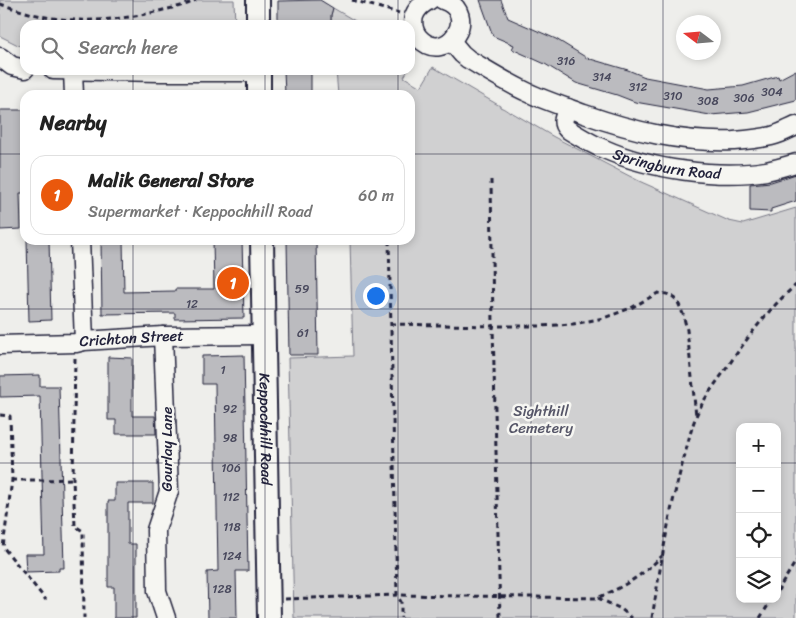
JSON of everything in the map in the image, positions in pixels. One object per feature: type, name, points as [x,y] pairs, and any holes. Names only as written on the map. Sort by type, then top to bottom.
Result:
[{"type":"street","points":[[258,0],[258,20]]},
{"type":"street","points":[[414,18],[422,4],[430,0]]},
{"type":"street","points":[[415,30],[420,39],[432,46],[446,44],[457,35],[460,27],[457,11],[452,5],[443,0]]},
{"type":"street","name":"Springburn Road","points":[[451,41],[468,59],[522,90],[613,124],[636,130],[666,137],[718,141],[755,139],[775,135],[796,126]]},
{"type":"street","points":[[0,57],[12,66],[20,68]]},
{"type":"street","points":[[73,75],[74,90]]},
{"type":"street","points":[[259,75],[259,90]]},
{"type":"street","name":"Springburn Road","points":[[568,108],[563,121],[563,125],[567,129],[605,150],[647,163],[690,170],[739,173],[767,171],[796,162]]},
{"type":"street","points":[[80,245],[80,342]]},
{"type":"street","name":"Keppochhill Road","points":[[262,245],[269,608]]},
{"type":"street","name":"Crichton Street","points":[[0,345],[163,336],[264,335]]},
{"type":"street","name":"Gourlay Lane","points":[[163,336],[170,491],[156,530],[157,591],[166,618]]},
{"type":"path","points":[[0,4],[60,19],[112,20],[189,4],[196,0]]},
{"type":"path","points":[[352,0],[414,18]]},
{"type":"path","points":[[491,180],[500,618]]},
{"type":"path","points":[[389,245],[397,595],[401,602],[401,618]]},
{"type":"path","points":[[652,618],[674,492],[696,416],[705,399],[742,346],[762,320],[796,284]]},
{"type":"path","points":[[391,324],[493,326],[573,324],[604,318],[658,293],[667,294],[677,300],[687,330],[696,416]]},
{"type":"path","points":[[80,342],[73,479],[75,526],[83,531],[84,618]]},
{"type":"path","points":[[0,415],[10,416],[12,480],[3,548],[46,600]]},
{"type":"path","points":[[12,480],[73,479]]},
{"type":"path","points":[[597,598],[640,576],[662,556]]},
{"type":"path","points":[[781,585],[796,561]]},
{"type":"path","points":[[269,608],[397,595],[597,598],[613,604],[632,618]]},
{"type":"path","points":[[760,618],[769,603]]},
{"type":"green space","points":[[0,0],[234,0],[235,20],[20,20],[20,46],[0,36]]},
{"type":"green space","points":[[333,8],[353,20],[331,20]]},
{"type":"green space","name":"Sighthill Cemetery","points":[[433,67],[554,137],[639,181],[729,221],[743,224],[796,208],[796,618],[294,618],[288,358],[353,356],[350,245],[415,245],[415,90],[338,90],[336,75],[405,75],[404,77],[421,87]]},
{"type":"building","points":[[320,0],[333,8],[331,20],[278,20],[278,1]]},
{"type":"building","points":[[480,0],[501,0],[508,18],[556,39],[587,58],[645,77],[709,89],[743,86],[778,76],[779,79],[796,70],[796,100],[748,112],[710,115],[635,102],[576,83],[545,64],[512,49],[514,45],[493,36]]},
{"type":"building","points":[[284,75],[311,75],[311,90],[285,90]]},
{"type":"building","points":[[0,110],[20,110],[20,229],[0,230]]},
{"type":"building","points":[[796,174],[796,201],[771,209],[771,212],[750,211],[750,184],[771,182]]},
{"type":"building","points":[[27,245],[49,245],[51,320],[29,321]]},
{"type":"building","points":[[101,245],[123,245],[124,292],[214,289],[213,245],[242,245],[244,318],[175,319],[175,313],[102,314]]},
{"type":"building","points":[[287,245],[316,245],[318,355],[289,355]]},
{"type":"building","points":[[244,355],[248,571],[236,571],[237,618],[208,618],[207,572],[218,571],[215,384],[202,384],[202,356]]},
{"type":"building","points":[[108,357],[132,358],[132,416],[155,416],[156,434],[116,434],[116,420],[108,420]]},
{"type":"building","points":[[40,375],[40,386],[59,386],[64,568],[59,568],[59,571],[26,572],[25,554],[44,554],[40,396],[0,397],[0,376]]},
{"type":"building","points":[[115,483],[153,483],[153,503],[128,503],[128,544],[136,544],[136,618],[114,618],[114,587],[108,587],[108,501],[115,501]]},
{"type":"place","name":"Malik General Store","points":[[233,283]]}]
